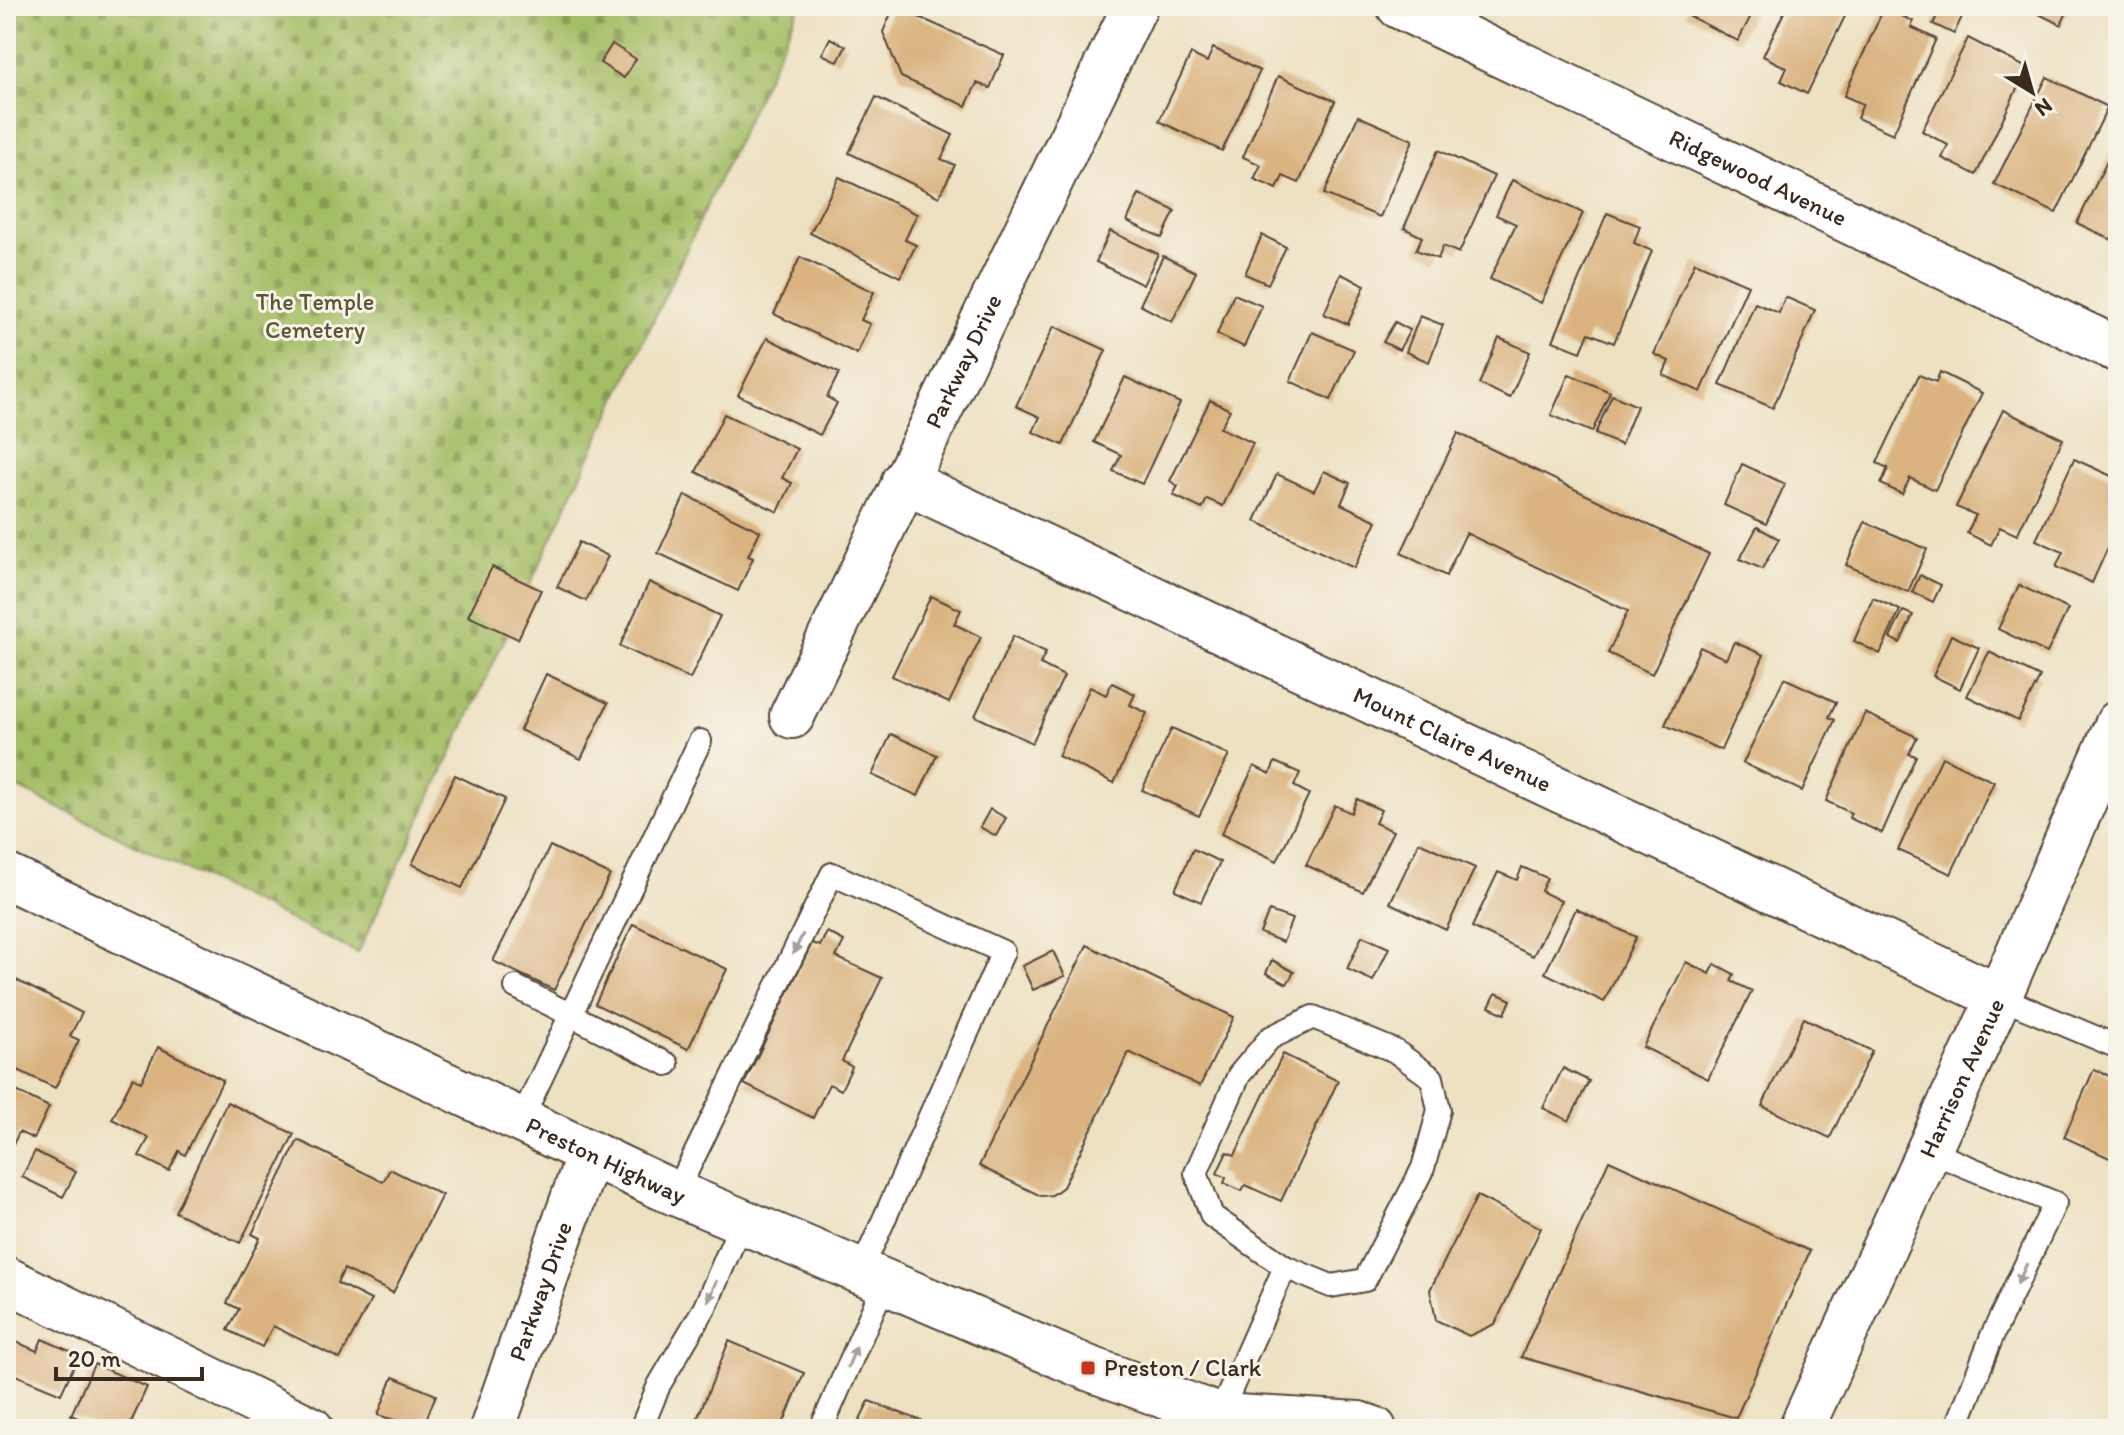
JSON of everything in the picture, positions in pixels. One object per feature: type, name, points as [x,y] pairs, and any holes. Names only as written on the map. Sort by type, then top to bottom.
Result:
[{"type":"street","name":"Parkway Drive","points":[[792,716],[1135,6]]},
{"type":"street","name":"Ridgewood Avenue","points":[[1399,6],[2118,350]]},
{"type":"street","name":"Mount Claire Avenue","points":[[904,481],[1999,997]]},
{"type":"street","name":"Harrison Avenue","points":[[1801,1429],[1999,997],[2118,723]]},
{"type":"street","name":"Preston Highway","points":[[6,876],[522,1118],[589,1154],[1088,1368],[1227,1422],[1359,1424],[1374,1429]]},
{"type":"street","name":"Parkway Drive","points":[[492,1429],[589,1154]]},
{"type":"street","points":[[6,1279],[311,1429]]},
{"type":"lane","points":[[522,1118],[700,741]]},
{"type":"lane","points":[[676,1193],[832,874],[1003,952],[873,1277],[821,1429]]},
{"type":"lane","points":[[516,987],[667,1064]]},
{"type":"lane","points":[[1999,997],[2118,1047]]},
{"type":"lane","points":[[1313,1017],[1395,1051],[1432,1078],[1439,1110],[1423,1168],[1365,1280],[1331,1286],[1285,1267],[1212,1216],[1196,1173],[1239,1075],[1270,1038],[1313,1017]]},
{"type":"lane","points":[[1929,1151],[2055,1203],[1992,1336],[1956,1429]]},
{"type":"lane","points":[[641,1429],[659,1385],[705,1307],[743,1219]]},
{"type":"lane","points":[[1227,1422],[1285,1267]]},
{"type":"green space","name":"The Temple Cemetery","points":[[6,6],[800,6],[358,953],[6,782]]},
{"type":"building","points":[[894,6],[1004,55],[990,88],[977,83],[966,106],[901,77],[883,32]]},
{"type":"building","points":[[1690,6],[1756,6],[1738,41],[1685,14]]},
{"type":"building","points":[[1787,6],[1850,6],[1807,94],[1781,81],[1787,68],[1763,56]]},
{"type":"building","points":[[1942,6],[1967,6],[1954,34],[1933,24]]},
{"type":"building","points":[[2036,6],[2070,6],[2061,25],[2033,11]]},
{"type":"building","points":[[1884,8],[1913,21],[1911,27],[1936,39],[1893,134],[1857,118],[1863,104],[1844,96]]},
{"type":"building","points":[[830,38],[846,46],[838,62],[822,54]]},
{"type":"building","points":[[1968,38],[2027,68],[1976,175],[1942,158],[1948,145],[1922,131]]},
{"type":"building","points":[[612,44],[636,59],[624,78],[600,63]]},
{"type":"building","points":[[1213,48],[1260,71],[1222,151],[1159,121],[1191,54],[1207,62]]},
{"type":"building","points":[[1278,76],[1335,101],[1299,183],[1283,176],[1277,189],[1254,179],[1261,165],[1243,157]]},
{"type":"building","points":[[2047,77],[2108,107],[2056,213],[1994,184]]},
{"type":"building","points":[[876,97],[953,135],[941,159],[955,165],[939,197],[849,153]]},
{"type":"building","points":[[1358,116],[1413,140],[1380,217],[1324,194]]},
{"type":"building","points":[[2113,149],[2118,151],[2118,243],[2077,223]]},
{"type":"building","points":[[1438,150],[1494,176],[1459,253],[1443,246],[1438,259],[1416,250],[1422,237],[1404,228]]},
{"type":"building","points":[[839,177],[917,214],[905,240],[916,245],[900,277],[810,233]]},
{"type":"building","points":[[1512,180],[1583,213],[1541,303],[1490,279],[1516,224],[1496,215]]},
{"type":"building","points":[[1139,194],[1175,211],[1162,238],[1127,221]]},
{"type":"building","points":[[1607,213],[1640,226],[1634,243],[1652,251],[1614,343],[1589,333],[1581,352],[1553,341]]},
{"type":"building","points":[[1110,231],[1158,254],[1143,285],[1096,262]]},
{"type":"building","points":[[1262,235],[1286,247],[1268,284],[1245,274]]},
{"type":"building","points":[[1163,256],[1196,272],[1172,322],[1140,305]]},
{"type":"building","points":[[800,257],[874,292],[861,320],[870,324],[857,354],[774,314]]},
{"type":"building","points":[[1695,262],[1748,285],[1701,392],[1663,375],[1669,361],[1654,354]]},
{"type":"building","points":[[1341,274],[1365,285],[1348,324],[1324,314]]},
{"type":"building","points":[[1234,294],[1262,306],[1244,347],[1217,334]]},
{"type":"building","points":[[1785,297],[1815,310],[1773,408],[1720,385],[1755,303],[1779,313]]},
{"type":"building","points":[[1420,316],[1443,325],[1429,362],[1406,352]]},
{"type":"building","points":[[1395,322],[1410,330],[1399,350],[1383,342]]},
{"type":"building","points":[[1054,326],[1106,350],[1063,445],[1033,432],[1040,417],[1016,406]]},
{"type":"building","points":[[1312,332],[1354,350],[1331,400],[1290,381]]},
{"type":"building","points":[[767,338],[839,373],[827,397],[837,403],[820,435],[738,395]]},
{"type":"building","points":[[1499,338],[1530,352],[1510,398],[1479,384]]},
{"type":"building","points":[[1940,372],[1982,393],[1935,490],[1910,478],[1902,494],[1881,484],[1888,468],[1877,463],[1919,375],[1936,382]]},
{"type":"building","points":[[1569,374],[1610,392],[1592,432],[1551,415]]},
{"type":"building","points":[[1125,377],[1180,403],[1142,484],[1113,471],[1121,455],[1094,442]]},
{"type":"building","points":[[1612,395],[1637,406],[1621,445],[1595,434]]},
{"type":"building","points":[[1210,400],[1230,410],[1220,428],[1253,443],[1223,506],[1207,499],[1202,509],[1173,495],[1178,486],[1170,481]]},
{"type":"building","points":[[2003,410],[2063,439],[2017,535],[2000,527],[1991,545],[1967,533],[1976,515],[1956,507]]},
{"type":"building","points":[[724,414],[797,449],[782,478],[792,483],[778,512],[696,472]]},
{"type":"building","points":[[1458,433],[1709,554],[1652,674],[1608,653],[1628,611],[1466,533],[1446,576],[1401,553]]},
{"type":"building","points":[[2074,459],[2118,479],[2118,525],[2092,583],[2056,567],[2063,552],[2036,540]]},
{"type":"building","points":[[1742,464],[1785,484],[1766,524],[1724,505]]},
{"type":"building","points":[[1324,471],[1350,483],[1341,504],[1377,521],[1354,568],[1255,521],[1277,474],[1314,491]]},
{"type":"building","points":[[685,495],[760,531],[748,556],[753,558],[738,591],[658,553]]},
{"type":"building","points":[[1865,522],[1927,549],[1908,592],[1846,565]]},
{"type":"building","points":[[1757,527],[1779,539],[1762,569],[1740,559]]},
{"type":"building","points":[[579,542],[608,556],[586,601],[557,587]]},
{"type":"building","points":[[492,567],[541,590],[518,639],[468,616]]},
{"type":"building","points":[[1920,575],[1941,585],[1933,602],[1912,592]]},
{"type":"building","points":[[649,582],[720,616],[690,679],[620,646]]},
{"type":"building","points":[[2019,585],[2068,609],[2047,653],[1998,629]]},
{"type":"building","points":[[931,596],[961,610],[954,624],[981,637],[949,703],[892,676]]},
{"type":"building","points":[[1873,598],[1900,610],[1880,654],[1854,641]]},
{"type":"building","points":[[1903,611],[1913,615],[1900,643],[1890,638]]},
{"type":"building","points":[[1951,635],[1979,648],[1960,689],[1933,676]]},
{"type":"building","points":[[1013,636],[1046,652],[1040,664],[1064,676],[1032,743],[975,716]]},
{"type":"building","points":[[1734,642],[1764,655],[1721,750],[1665,725],[1700,647],[1726,659]]},
{"type":"building","points":[[1989,652],[2040,677],[2018,721],[1967,696]]},
{"type":"building","points":[[546,674],[608,703],[581,759],[520,730]]},
{"type":"building","points":[[1784,678],[1836,702],[1829,717],[1835,720],[1802,791],[1743,763]]},
{"type":"building","points":[[1112,683],[1135,694],[1130,705],[1147,713],[1114,783],[1058,756],[1090,687],[1106,695]]},
{"type":"building","points":[[1865,713],[1917,737],[1909,754],[1916,756],[1882,833],[1849,818],[1851,813],[1826,801]]},
{"type":"building","points":[[1172,728],[1229,755],[1199,816],[1142,790]]},
{"type":"building","points":[[891,734],[937,755],[918,796],[872,775]]},
{"type":"building","points":[[1942,757],[1994,782],[1951,874],[1898,850]]},
{"type":"building","points":[[1275,762],[1300,773],[1294,786],[1309,794],[1277,861],[1221,834],[1254,766],[1270,774]]},
{"type":"building","points":[[455,775],[505,799],[462,888],[412,864]]},
{"type":"building","points":[[1357,799],[1381,810],[1375,823],[1393,831],[1363,892],[1306,865],[1335,805],[1351,813]]},
{"type":"building","points":[[990,809],[1006,818],[996,836],[980,827]]},
{"type":"building","points":[[1419,842],[1475,868],[1446,930],[1390,903]]},
{"type":"building","points":[[550,846],[610,875],[554,990],[493,961]]},
{"type":"building","points":[[1193,849],[1220,862],[1201,902],[1175,890]]},
{"type":"building","points":[[1522,867],[1547,878],[1541,891],[1561,901],[1533,956],[1472,927],[1498,872],[1517,880]]},
{"type":"building","points":[[1576,909],[1636,937],[1604,1002],[1545,973]]},
{"type":"building","points":[[1269,911],[1292,919],[1283,942],[1260,933]]},
{"type":"building","points":[[633,924],[727,969],[688,1049],[595,1004]]},
{"type":"building","points":[[827,932],[844,941],[836,957],[882,978],[842,1061],[852,1067],[841,1090],[829,1084],[813,1118],[744,1084],[812,943],[820,946]]},
{"type":"building","points":[[1362,936],[1389,948],[1373,981],[1347,969]]},
{"type":"building","points":[[1087,945],[1234,1017],[1200,1086],[1129,1052],[1063,1187],[1052,1195],[1041,1196],[979,1166]]},
{"type":"building","points":[[1053,951],[1065,976],[1033,990],[1022,966]]},
{"type":"building","points":[[1272,960],[1294,972],[1287,984],[1266,973]]},
{"type":"building","points":[[1686,962],[1710,974],[1715,964],[1734,974],[1731,981],[1752,991],[1708,1079],[1643,1047]]},
{"type":"building","points":[[6,975],[82,1013],[70,1036],[79,1040],[55,1088],[14,1068],[12,1072],[6,1069]]},
{"type":"building","points":[[1496,993],[1511,1000],[1505,1014],[1489,1007]]},
{"type":"building","points":[[1804,1018],[1872,1051],[1830,1138],[1762,1106]]},
{"type":"building","points":[[158,1047],[223,1080],[185,1155],[179,1151],[169,1171],[139,1156],[149,1138],[112,1119],[133,1077],[141,1082]]},
{"type":"building","points":[[1283,1054],[1338,1081],[1281,1201],[1245,1185],[1242,1191],[1224,1183],[1226,1178],[1217,1173],[1227,1152],[1235,1155]]},
{"type":"building","points":[[1563,1068],[1589,1081],[1569,1121],[1543,1108]]},
{"type":"building","points":[[2094,1069],[2118,1080],[2118,1162],[2064,1137]]},
{"type":"building","points":[[6,1086],[49,1107],[34,1139],[19,1132],[6,1159]]},
{"type":"building","points":[[227,1102],[294,1134],[240,1243],[175,1212]]},
{"type":"building","points":[[298,1140],[383,1182],[390,1169],[442,1195],[393,1293],[344,1269],[337,1283],[371,1300],[340,1359],[273,1326],[262,1347],[228,1330],[239,1309],[227,1303],[260,1238],[252,1234]]},
{"type":"building","points":[[35,1151],[76,1172],[63,1197],[22,1177]]},
{"type":"building","points":[[1609,1160],[1810,1251],[1736,1418],[1521,1357]]},
{"type":"building","points":[[1477,1196],[1541,1228],[1495,1324],[1469,1336],[1436,1320],[1430,1290]]},
{"type":"building","points":[[42,1339],[79,1355],[61,1394],[6,1371],[6,1353],[12,1340],[37,1351]]},
{"type":"building","points":[[729,1341],[804,1373],[781,1429],[693,1429]]},
{"type":"building","points":[[94,1364],[147,1387],[128,1429],[101,1429],[71,1415]]},
{"type":"building","points":[[393,1377],[436,1395],[422,1429],[378,1415]]},
{"type":"building","points":[[869,1401],[943,1429],[855,1429]]},
{"type":"place","name":"Preston / Clark","points":[[1088,1368]]}]
